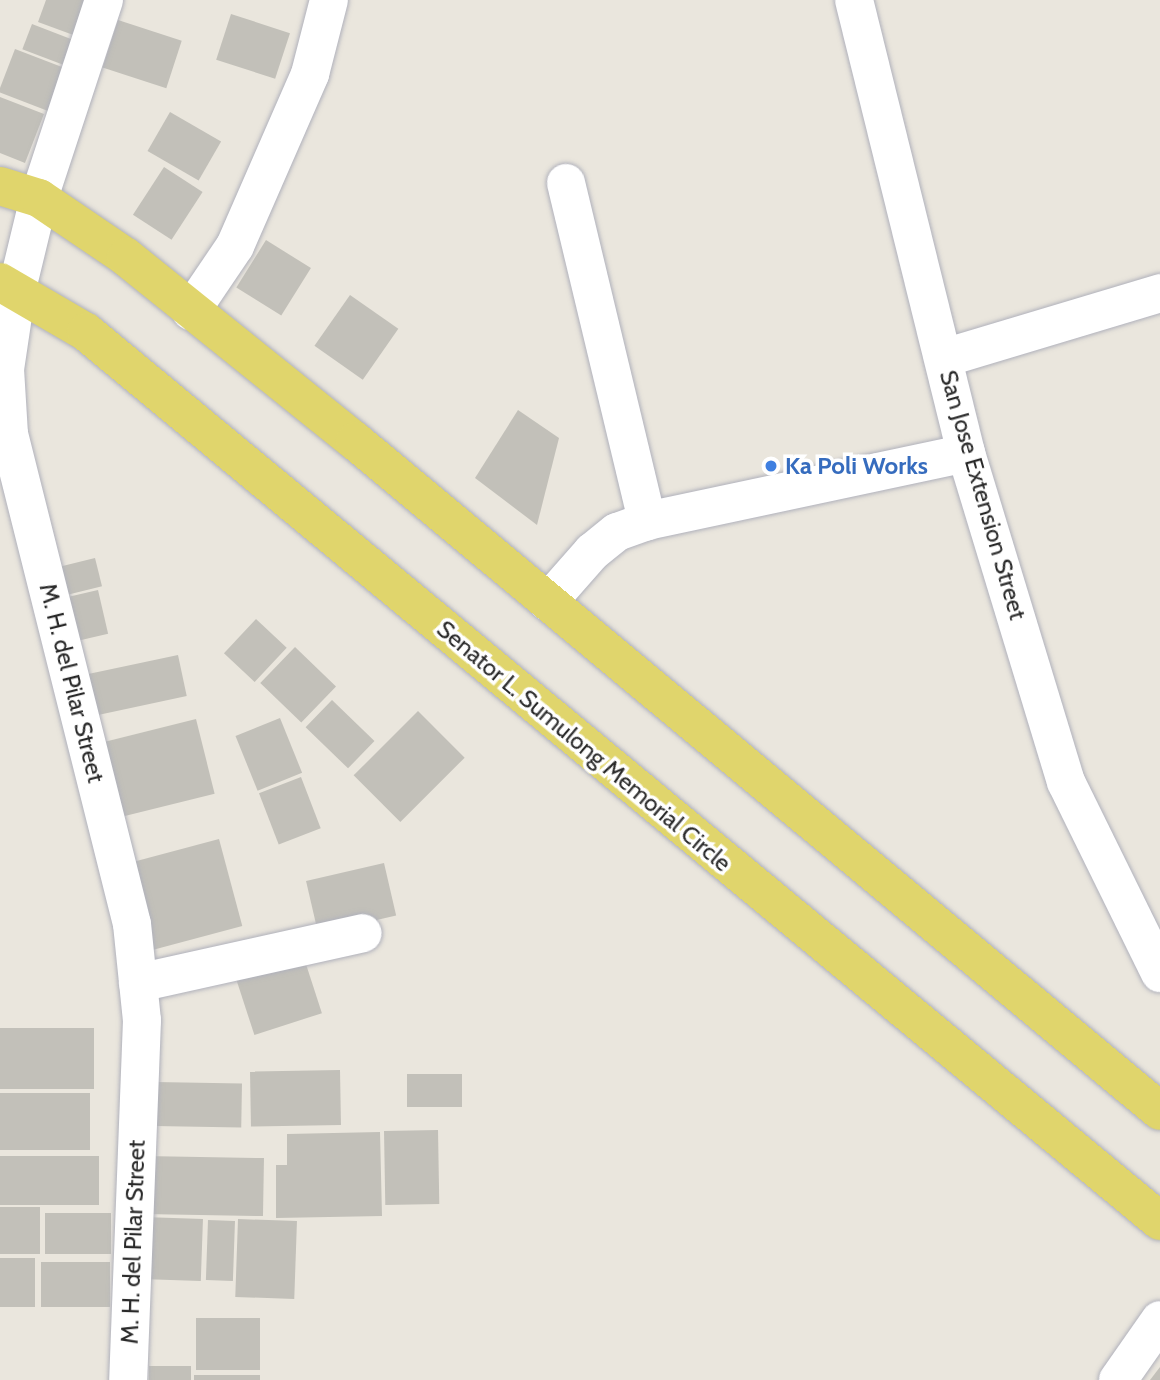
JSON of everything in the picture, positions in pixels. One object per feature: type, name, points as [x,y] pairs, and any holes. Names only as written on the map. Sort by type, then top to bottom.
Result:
[{"type":"main road","points":[[0,186],[39,198],[126,257],[548,602],[1160,1111]]},
{"type":"main road","name":"Senator L. Sumulong Memorial Circle","points":[[8,286],[86,332],[159,391],[1160,1222]]},
{"type":"street","name":"M. H. del Pilar Street","points":[[104,0],[8,286],[5,369],[9,434],[132,923],[142,1020],[128,1380]]},
{"type":"street","points":[[191,311],[235,246],[310,74],[329,0]]},
{"type":"street","name":"San Jose Extension Street","points":[[854,0],[908,230],[944,358],[966,453],[1066,782],[1160,973]]},
{"type":"street","points":[[566,183],[647,521]]},
{"type":"street","points":[[944,358],[1160,293]]},
{"type":"street","points":[[548,602],[600,545],[617,532],[647,521],[966,453]]},
{"type":"street","points":[[138,983],[363,933]]},
{"type":"street","points":[[1118,1380],[1160,1320]]},
{"type":"building","points":[[46,0],[85,0],[76,36],[38,22]]},
{"type":"building","points":[[231,14],[290,33],[275,79],[216,60]]},
{"type":"building","points":[[118,20],[182,41],[166,88],[103,68]]},
{"type":"building","points":[[32,24],[72,39],[62,65],[22,49]]},
{"type":"building","points":[[15,49],[64,68],[48,111],[0,93]]},
{"type":"building","points":[[0,97],[44,114],[25,163],[0,153]]},
{"type":"building","points":[[170,112],[221,142],[199,180],[148,151]]},
{"type":"building","points":[[164,167],[203,192],[172,240],[133,215]]},
{"type":"building","points":[[266,240],[311,268],[281,316],[236,287]]},
{"type":"building","points":[[350,295],[398,329],[363,380],[314,346]]},
{"type":"building","points":[[518,410],[559,438],[537,525],[475,478]]},
{"type":"building","points":[[95,558],[102,586],[56,598],[49,569]]},
{"type":"building","points":[[98,590],[108,634],[67,643],[57,599]]},
{"type":"building","points":[[256,619],[287,648],[255,682],[224,653]]},
{"type":"building","points":[[295,647],[336,687],[301,723],[260,683]]},
{"type":"building","points":[[178,655],[187,696],[90,717],[81,676]]},
{"type":"building","points":[[332,700],[374,741],[348,768],[306,727]]},
{"type":"building","points":[[418,711],[465,758],[400,822],[354,775]]},
{"type":"building","points":[[280,718],[302,773],[258,791],[235,736]]},
{"type":"building","points":[[196,719],[215,794],[114,819],[95,744]]},
{"type":"building","points":[[301,777],[321,828],[279,844],[259,793]]},
{"type":"building","points":[[219,839],[242,926],[151,950],[128,863]]},
{"type":"building","points":[[384,863],[396,916],[318,934],[306,881]]},
{"type":"building","points":[[304,958],[322,1013],[254,1035],[236,980]]},
{"type":"building","points":[[0,1028],[94,1028],[94,1089],[0,1089]]},
{"type":"building","points":[[340,1070],[341,1125],[251,1127],[250,1072]]},
{"type":"building","points":[[407,1074],[462,1074],[462,1107],[407,1107]]},
{"type":"building","points":[[155,1082],[242,1084],[241,1128],[154,1126]]},
{"type":"building","points":[[0,1093],[90,1093],[90,1150],[0,1150]]},
{"type":"building","points":[[438,1130],[439,1204],[385,1205],[384,1131]]},
{"type":"building","points":[[380,1132],[382,1216],[276,1218],[276,1165],[287,1165],[287,1134]]},
{"type":"building","points":[[0,1156],[99,1156],[99,1205],[0,1205]]},
{"type":"building","points":[[144,1156],[264,1158],[263,1216],[143,1214]]},
{"type":"building","points":[[0,1207],[40,1207],[40,1254],[0,1254]]},
{"type":"building","points":[[45,1213],[111,1213],[111,1254],[45,1254]]},
{"type":"building","points":[[143,1217],[203,1219],[201,1281],[141,1279]]},
{"type":"building","points":[[238,1219],[297,1221],[294,1299],[235,1297]]},
{"type":"building","points":[[208,1220],[235,1221],[233,1281],[206,1280]]},
{"type":"building","points":[[0,1258],[35,1258],[35,1307],[0,1307]]},
{"type":"building","points":[[41,1262],[110,1262],[110,1307],[41,1307]]},
{"type":"building","points":[[196,1318],[260,1318],[260,1370],[196,1370]]},
{"type":"building","points":[[149,1366],[191,1366],[191,1380],[149,1380]]},
{"type":"building","points":[[1160,1367],[1160,1380],[1150,1380]]},
{"type":"building","points":[[194,1375],[260,1375],[260,1380],[194,1380]]},
{"type":"place","name":"Ka Poli Works","points":[[771,466]]}]
